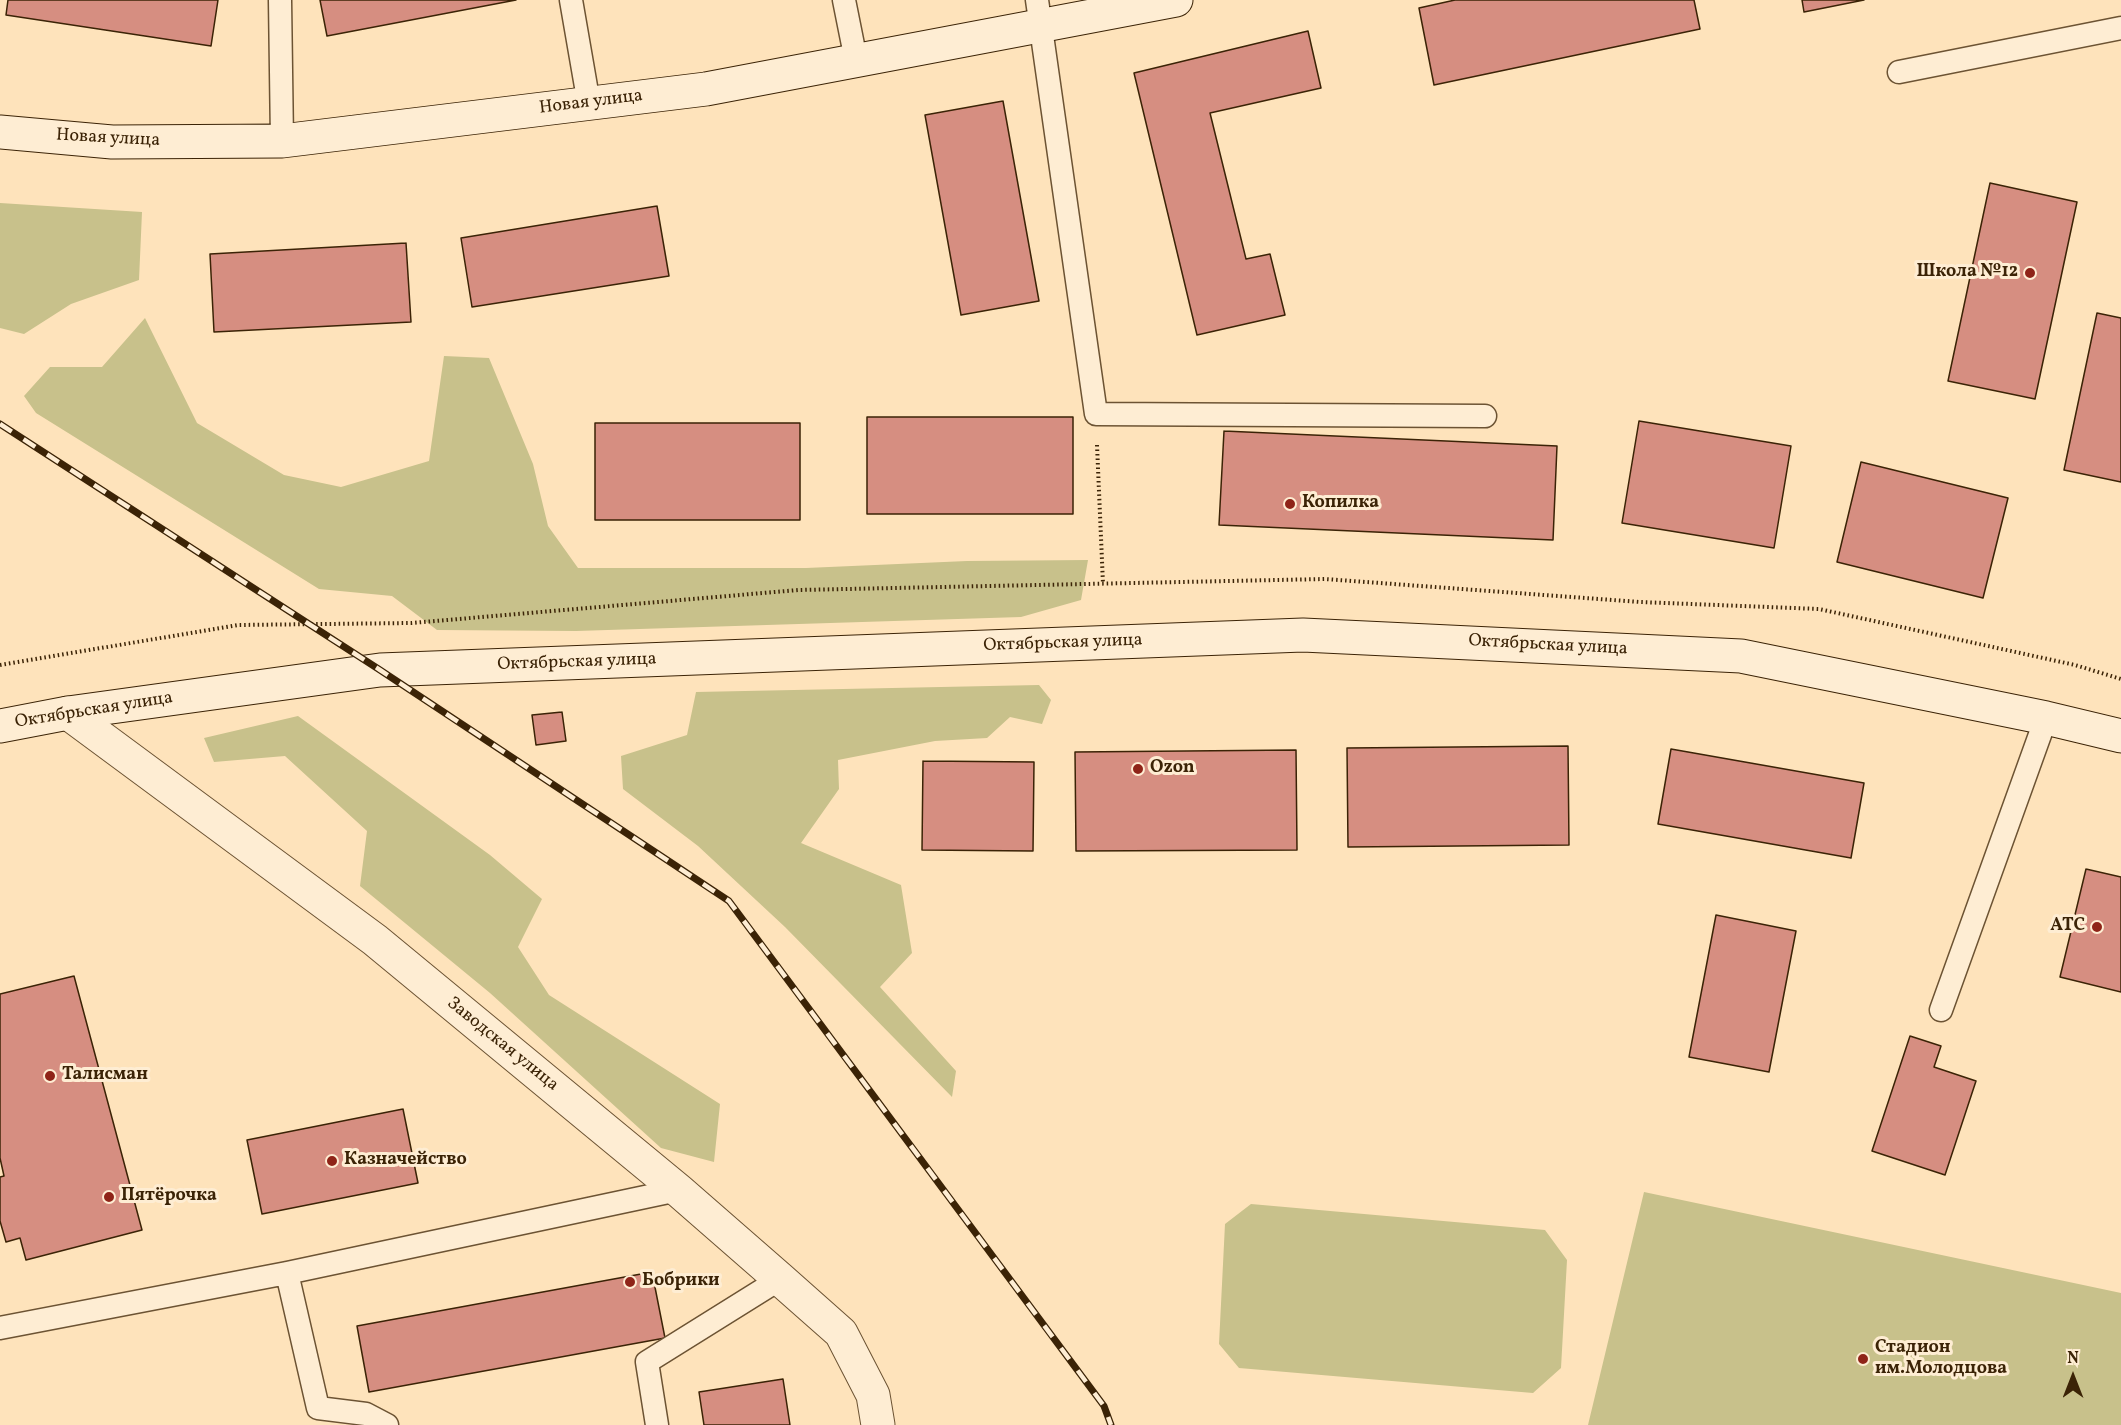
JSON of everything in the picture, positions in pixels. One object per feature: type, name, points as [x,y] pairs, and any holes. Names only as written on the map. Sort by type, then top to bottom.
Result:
[{"type":"main road","name":"Новая улица","points":[[0,132],[112,142],[282,141],[706,89],[856,60],[1039,13],[1176,0]]},
{"type":"main road","name":"Октябрьская улица","points":[[0,726],[68,713],[380,670],[1303,635],[1741,656],[2046,718],[2121,736]]},
{"type":"main road","name":"Заводская улица","points":[[68,713],[375,940],[678,1190],[780,1279],[841,1333],[873,1395],[878,1425]]},
{"type":"lane","points":[[279,0],[282,141]]},
{"type":"lane","points":[[571,0],[589,104]]},
{"type":"lane","points":[[844,0],[856,60]]},
{"type":"lane","points":[[1039,13],[1096,414],[1485,416]]},
{"type":"lane","points":[[1899,72],[2121,28]]},
{"type":"lane","points":[[1941,1010],[2046,718]]},
{"type":"lane","points":[[0,1328],[287,1273],[678,1190]]},
{"type":"lane","points":[[287,1273],[318,1408],[366,1413],[387,1425]]},
{"type":"lane","points":[[657,1425],[646,1362],[780,1279]]},
{"type":"path","points":[[1096,414],[1103,584]]},
{"type":"shaded area","points":[[0,203],[142,212],[139,280],[71,304],[24,334],[0,328]]},
{"type":"shaded area","points":[[145,318],[197,423],[284,475],[341,487],[429,461],[444,356],[489,358],[533,464],[548,526],[578,568],[806,568],[967,561],[1088,560],[1081,600],[1021,617],[576,631],[437,630],[392,596],[319,589],[36,413],[24,396],[50,367],[102,367]]},
{"type":"shaded area","points":[[1039,685],[1051,700],[1042,724],[1010,717],[987,738],[935,741],[838,760],[839,789],[801,843],[901,885],[912,953],[880,987],[956,1071],[952,1097],[785,927],[698,846],[623,789],[621,756],[687,735],[696,692]]},
{"type":"shaded area","points":[[298,716],[490,855],[542,899],[518,947],[549,995],[720,1104],[714,1162],[661,1148],[490,993],[360,886],[367,831],[285,756],[214,762],[204,738]]},
{"type":"shaded area","name":"Стадион им.Молодцова","points":[[1644,1192],[2121,1293],[2121,1425],[1588,1425]]},
{"type":"shaded area","points":[[1251,1204],[1545,1230],[1567,1260],[1561,1368],[1533,1393],[1239,1368],[1219,1344],[1225,1224]]},
{"type":"building","points":[[8,0],[218,0],[211,46],[6,15]]},
{"type":"building","points":[[320,0],[516,0],[327,36]]},
{"type":"building","points":[[1455,0],[1694,0],[1700,29],[1434,85],[1419,8]]},
{"type":"building","points":[[1802,0],[1864,0],[1804,12]]},
{"type":"building","points":[[1308,31],[1321,88],[1210,113],[1246,259],[1270,254],[1285,315],[1197,335],[1134,73]]},
{"type":"building","points":[[1003,101],[1039,301],[961,315],[925,115]]},
{"type":"building","points":[[1990,183],[2077,202],[2035,399],[1948,381]]},
{"type":"building","points":[[657,206],[669,276],[472,307],[461,238]]},
{"type":"building","points":[[406,243],[411,322],[214,332],[210,254]]},
{"type":"building","points":[[2097,313],[2121,318],[2121,482],[2064,470]]},
{"type":"building","points":[[867,417],[1073,417],[1073,514],[867,514]]},
{"type":"building","points":[[1639,421],[1791,446],[1774,548],[1622,523]]},
{"type":"building","points":[[595,423],[800,423],[800,520],[595,520]]},
{"type":"building","points":[[1224,431],[1557,446],[1553,540],[1219,525]]},
{"type":"building","points":[[1861,462],[2008,498],[1983,598],[1837,562]]},
{"type":"building","points":[[562,712],[566,741],[536,745],[532,715]]},
{"type":"building","points":[[1568,746],[1569,845],[1348,847],[1347,748]]},
{"type":"building","points":[[1671,749],[1864,783],[1851,858],[1658,824]]},
{"type":"building","points":[[1296,750],[1297,850],[1076,851],[1075,752]]},
{"type":"building","points":[[923,761],[1034,762],[1033,851],[922,850]]},
{"type":"building","name":"АТС","points":[[2086,869],[2121,877],[2121,992],[2060,977]]},
{"type":"building","points":[[1716,915],[1796,931],[1769,1072],[1689,1057]]},
{"type":"building","name":"Талисман","points":[[74,976],[142,1230],[26,1260],[20,1238],[6,1242],[0,1221],[0,1177],[4,1176],[0,1158],[0,994]]},
{"type":"building","points":[[1910,1036],[1941,1046],[1934,1067],[1976,1081],[1945,1175],[1872,1151]]},
{"type":"building","name":"Казначейство","points":[[403,1109],[418,1183],[262,1214],[247,1140]]},
{"type":"building","points":[[652,1272],[665,1338],[369,1392],[357,1326]]},
{"type":"building","points":[[783,1379],[790,1425],[704,1425],[699,1392]]},
{"type":"railway","points":[[0,424],[380,670],[729,901],[1104,1406],[1111,1425]]},
{"type":"place","name":"Школа №12","points":[[2030,273]]},
{"type":"place","name":"Копилка","points":[[1290,504]]},
{"type":"place","name":"Ozon","points":[[1138,769]]},
{"type":"place","name":"АТС","points":[[2097,927]]},
{"type":"place","name":"Талисман","points":[[50,1076]]},
{"type":"place","name":"Казначейство","points":[[332,1161]]},
{"type":"place","name":"Пятёрочка","points":[[109,1197]]},
{"type":"place","name":"Бобрики","points":[[630,1282]]},
{"type":"place","name":"Стадион им.Молодцова","points":[[1863,1359]]}]
